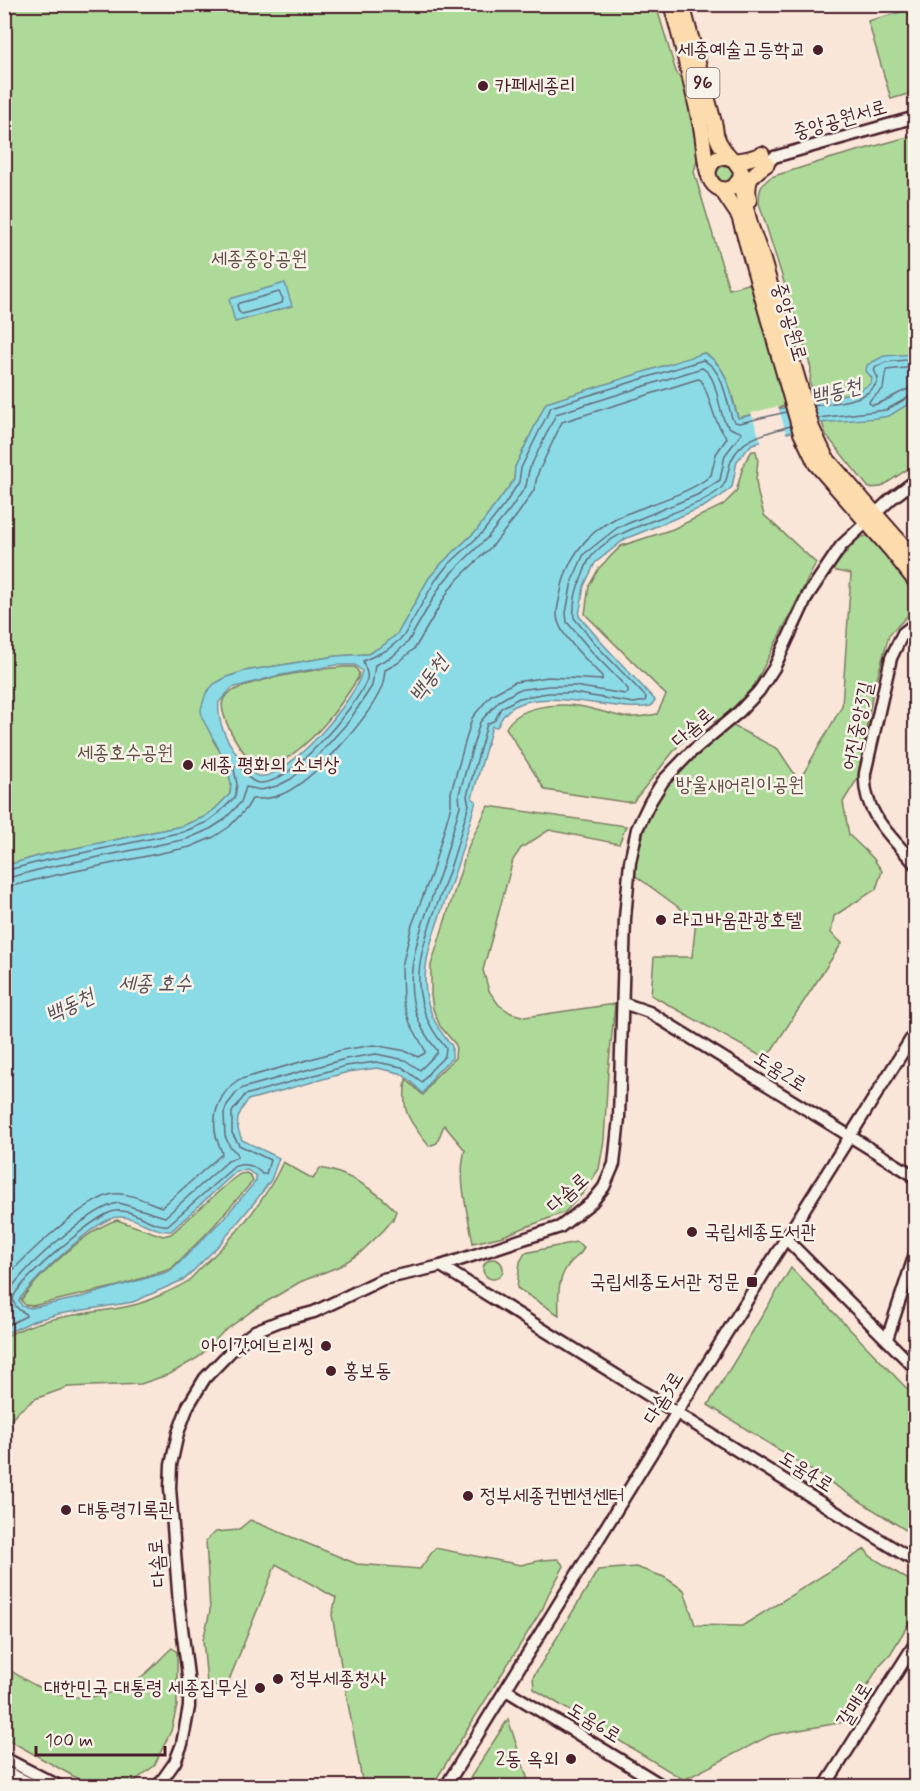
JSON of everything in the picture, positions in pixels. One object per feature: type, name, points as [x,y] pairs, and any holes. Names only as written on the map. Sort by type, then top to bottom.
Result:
[{"type":"main road","name":"96","points":[[671,4],[709,139],[709,169],[712,183],[721,189]]},
{"type":"main road","name":"96","points":[[682,4],[718,141],[739,165],[740,180]]},
{"type":"main road","points":[[715,126],[733,149],[768,158]]},
{"type":"main road","points":[[709,169],[720,157],[768,158]]},
{"type":"main road","points":[[721,189],[731,188],[750,170],[768,158]]},
{"type":"main road","points":[[763,260],[747,189],[750,179],[768,158]]},
{"type":"main road","name":"중앙공원로","points":[[740,180],[816,464],[870,518]]},
{"type":"main road","name":"중앙공원로","points":[[721,189],[739,216],[797,396]]},
{"type":"main road","name":"96","points":[[870,518],[915,562]]},
{"type":"main road","name":"96","points":[[870,518],[915,582]]},
{"type":"street","name":"중앙공원서로","points":[[768,158],[915,117]]},
{"type":"street","name":"다솜로","points":[[158,1786],[174,1762],[182,1744],[189,1707],[189,1684],[179,1604],[170,1488],[171,1465],[178,1433],[188,1406],[205,1378],[235,1347],[255,1331],[280,1321],[314,1312],[383,1280],[441,1266],[560,1227],[592,1202],[604,1187],[614,1164],[619,1118],[625,918],[630,862],[637,829],[663,781],[690,753],[739,712],[759,691],[774,668],[789,633],[823,572],[841,546],[915,480]]},
{"type":"street","name":"어진중앙3길","points":[[915,623],[903,633],[891,658],[864,785],[869,806],[875,816],[915,865]]},
{"type":"street","name":"도움2로","points":[[623,1003],[649,1012],[915,1177]]},
{"type":"street","name":"다솜3로","points":[[446,1786],[915,1031]]},
{"type":"street","points":[[786,1239],[915,1369]]},
{"type":"street","points":[[887,1339],[915,1251]]},
{"type":"street","name":"도움4로","points":[[441,1266],[915,1562]]},
{"type":"street","name":"갈매로","points":[[825,1786],[915,1642]]},
{"type":"street","name":"도움6로","points":[[506,1689],[663,1786]]},
{"type":"street","points":[[4,1758],[59,1786]]},
{"type":"street","points":[[4,1770],[36,1786]]},
{"type":"green space","name":"세종중앙공원","points":[[19,4],[656,5],[676,72],[685,84],[698,155],[694,172],[729,289],[752,283],[785,406],[738,418],[723,373],[712,358],[704,353],[546,403],[515,467],[514,480],[477,530],[429,578],[398,633],[384,645],[368,654],[336,656],[245,671],[215,684],[213,740],[227,764],[231,784],[230,794],[215,809],[204,817],[182,826],[42,855],[5,866],[5,8]]},
{"type":"green space","points":[[908,10],[915,35],[915,92],[891,99],[868,21]]},
{"type":"green space","points":[[915,135],[915,464],[881,487],[869,488],[826,435],[810,383],[811,368],[759,203],[759,195],[762,185],[771,177]]},
{"type":"green space","points":[[722,166],[728,166],[733,174],[731,180],[722,182],[717,177],[717,171]]},
{"type":"green space","points":[[752,451],[756,451],[758,459],[756,480],[764,515],[816,563],[754,686],[724,717],[714,722],[710,716],[677,747],[633,802],[545,790],[506,728],[519,715],[548,706],[569,705],[624,717],[636,717],[657,714],[666,695],[585,614],[589,586],[599,568],[621,546],[673,529],[723,505],[736,492],[744,463]]},
{"type":"green space","name":"방울새어린이공원","points":[[871,535],[916,594],[914,609],[889,635],[872,697],[858,778],[843,802],[849,835],[873,858],[882,871],[876,889],[834,916],[831,933],[842,943],[766,1059],[651,995],[654,957],[692,957],[696,920],[633,874],[645,828],[663,781],[731,725],[778,749],[799,781],[842,706],[851,574],[832,570],[858,538]]},
{"type":"green space","name":"세종호수공원","points":[[355,667],[359,673],[358,678],[315,735],[281,762],[264,769],[257,766],[234,738],[228,726],[222,705],[224,698],[245,686],[261,681]]},
{"type":"green space","points":[[488,806],[626,826],[619,844],[549,830],[521,848],[513,860],[483,970],[489,991],[499,1005],[511,1013],[525,1017],[615,1004],[604,1140],[599,1169],[583,1193],[565,1212],[503,1236],[473,1243],[463,1185],[465,1150],[444,1125],[437,1143],[429,1146],[408,1116],[405,1091],[406,1079],[423,1095],[436,1076],[455,1058],[456,1045],[440,1026],[433,1009],[431,965],[469,845]]},
{"type":"green space","points":[[283,1162],[313,1179],[320,1168],[352,1178],[371,1189],[396,1211],[393,1219],[360,1253],[340,1266],[300,1282],[256,1308],[223,1332],[199,1357],[170,1374],[141,1384],[68,1387],[35,1399],[5,1426],[5,1337],[20,1329],[52,1319],[139,1304],[184,1284],[239,1230],[268,1191]]},
{"type":"green space","points":[[246,1173],[253,1181],[210,1230],[171,1269],[118,1286],[32,1306],[25,1305],[21,1300],[65,1254],[92,1232],[117,1220],[163,1236],[171,1234],[233,1179]]},
{"type":"green space","points":[[576,1242],[584,1247],[567,1267],[561,1279],[559,1315],[517,1288],[520,1262],[525,1253]]},
{"type":"green space","points":[[493,1259],[500,1262],[503,1269],[500,1276],[493,1279],[486,1276],[483,1269],[486,1262]]},
{"type":"green space","points":[[791,1268],[915,1397],[915,1536],[708,1405]]},
{"type":"green space","points":[[250,1520],[357,1564],[420,1569],[435,1548],[521,1565],[558,1559],[564,1566],[543,1608],[432,1786],[363,1786],[332,1615],[336,1598],[276,1564],[225,1690],[207,1683],[203,1640],[210,1611],[206,1540],[216,1532],[238,1530]]},
{"type":"green space","points":[[865,1549],[870,1556],[915,1584],[915,1613],[891,1653],[879,1666],[850,1721],[771,1735],[684,1780],[534,1689],[533,1677],[598,1570],[636,1567],[664,1577],[684,1590],[695,1625],[742,1626]]},
{"type":"green space","points":[[172,1648],[177,1652],[177,1706],[171,1731],[154,1766],[128,1786],[89,1785],[5,1738],[5,1666],[36,1686],[53,1693],[86,1697],[103,1695],[138,1679]]},
{"type":"green space","points":[[508,1719],[530,1786],[465,1786]]},
{"type":"water","points":[[285,283],[292,306],[235,322],[229,299]]},
{"type":"water","name":"세종 호수","points":[[704,353],[719,366],[723,373],[738,418],[859,391],[871,383],[872,378],[866,371],[867,365],[884,356],[915,354],[915,400],[889,416],[820,423],[752,444],[737,461],[732,487],[720,497],[703,507],[625,539],[595,563],[584,586],[579,616],[655,700],[651,706],[635,707],[552,699],[533,700],[516,705],[504,715],[497,727],[492,726],[472,798],[476,801],[430,945],[426,966],[425,986],[429,1006],[437,1026],[452,1046],[452,1058],[435,1074],[423,1094],[400,1073],[377,1068],[348,1072],[248,1100],[241,1110],[237,1123],[242,1140],[279,1158],[271,1180],[257,1199],[220,1244],[185,1279],[133,1302],[59,1314],[33,1321],[5,1334],[4,866],[42,855],[182,826],[204,817],[215,809],[230,794],[231,784],[227,764],[202,718],[201,709],[206,693],[214,684],[245,671],[336,656],[368,654],[384,645],[398,633],[429,578],[477,530],[514,480],[515,467],[546,403]],"holes":[[[336,665],[355,665],[362,671],[358,683],[335,717],[319,736],[286,766],[270,774],[258,776],[252,773],[225,735],[219,715],[219,702],[232,688],[276,676]],[[247,1170],[256,1176],[256,1181],[223,1219],[171,1271],[78,1298],[31,1308],[22,1306],[19,1300],[37,1279],[95,1227],[108,1220],[125,1217],[157,1229],[171,1231],[237,1171]]]},
{"type":"pier","points":[[778,406],[787,436],[762,444],[751,413]]},
{"type":"place","name":"세종예술고등학교","points":[[818,50]]},
{"type":"place","name":"카페세종리","points":[[483,86]]},
{"type":"place","name":"세종 평화의 소녀상","points":[[188,765]]},
{"type":"place","name":"라고바움관광호텔","points":[[661,920]]},
{"type":"place","name":"국립세종도서관","points":[[692,1232]]},
{"type":"place","name":"국립세종도서관 정문","points":[[752,1282]]},
{"type":"place","name":"아이갓에브리씽","points":[[326,1346]]},
{"type":"place","name":"홍보동","points":[[331,1371]]},
{"type":"place","name":"정부세종컨벤션센터","points":[[468,1496]]},
{"type":"place","name":"대통령기록관","points":[[66,1510]]},
{"type":"place","name":"정부세종청사","points":[[278,1679]]},
{"type":"place","name":"대한민국 대통령 세종집무실","points":[[260,1688]]},
{"type":"place","name":"2동 옥외","points":[[571,1759]]},
{"type":"water label","name":"백동천","points":[[836,392]]},
{"type":"water label","name":"백동천","points":[[429,679]]},
{"type":"water label","name":"백동천","points":[[70,1006]]}]
